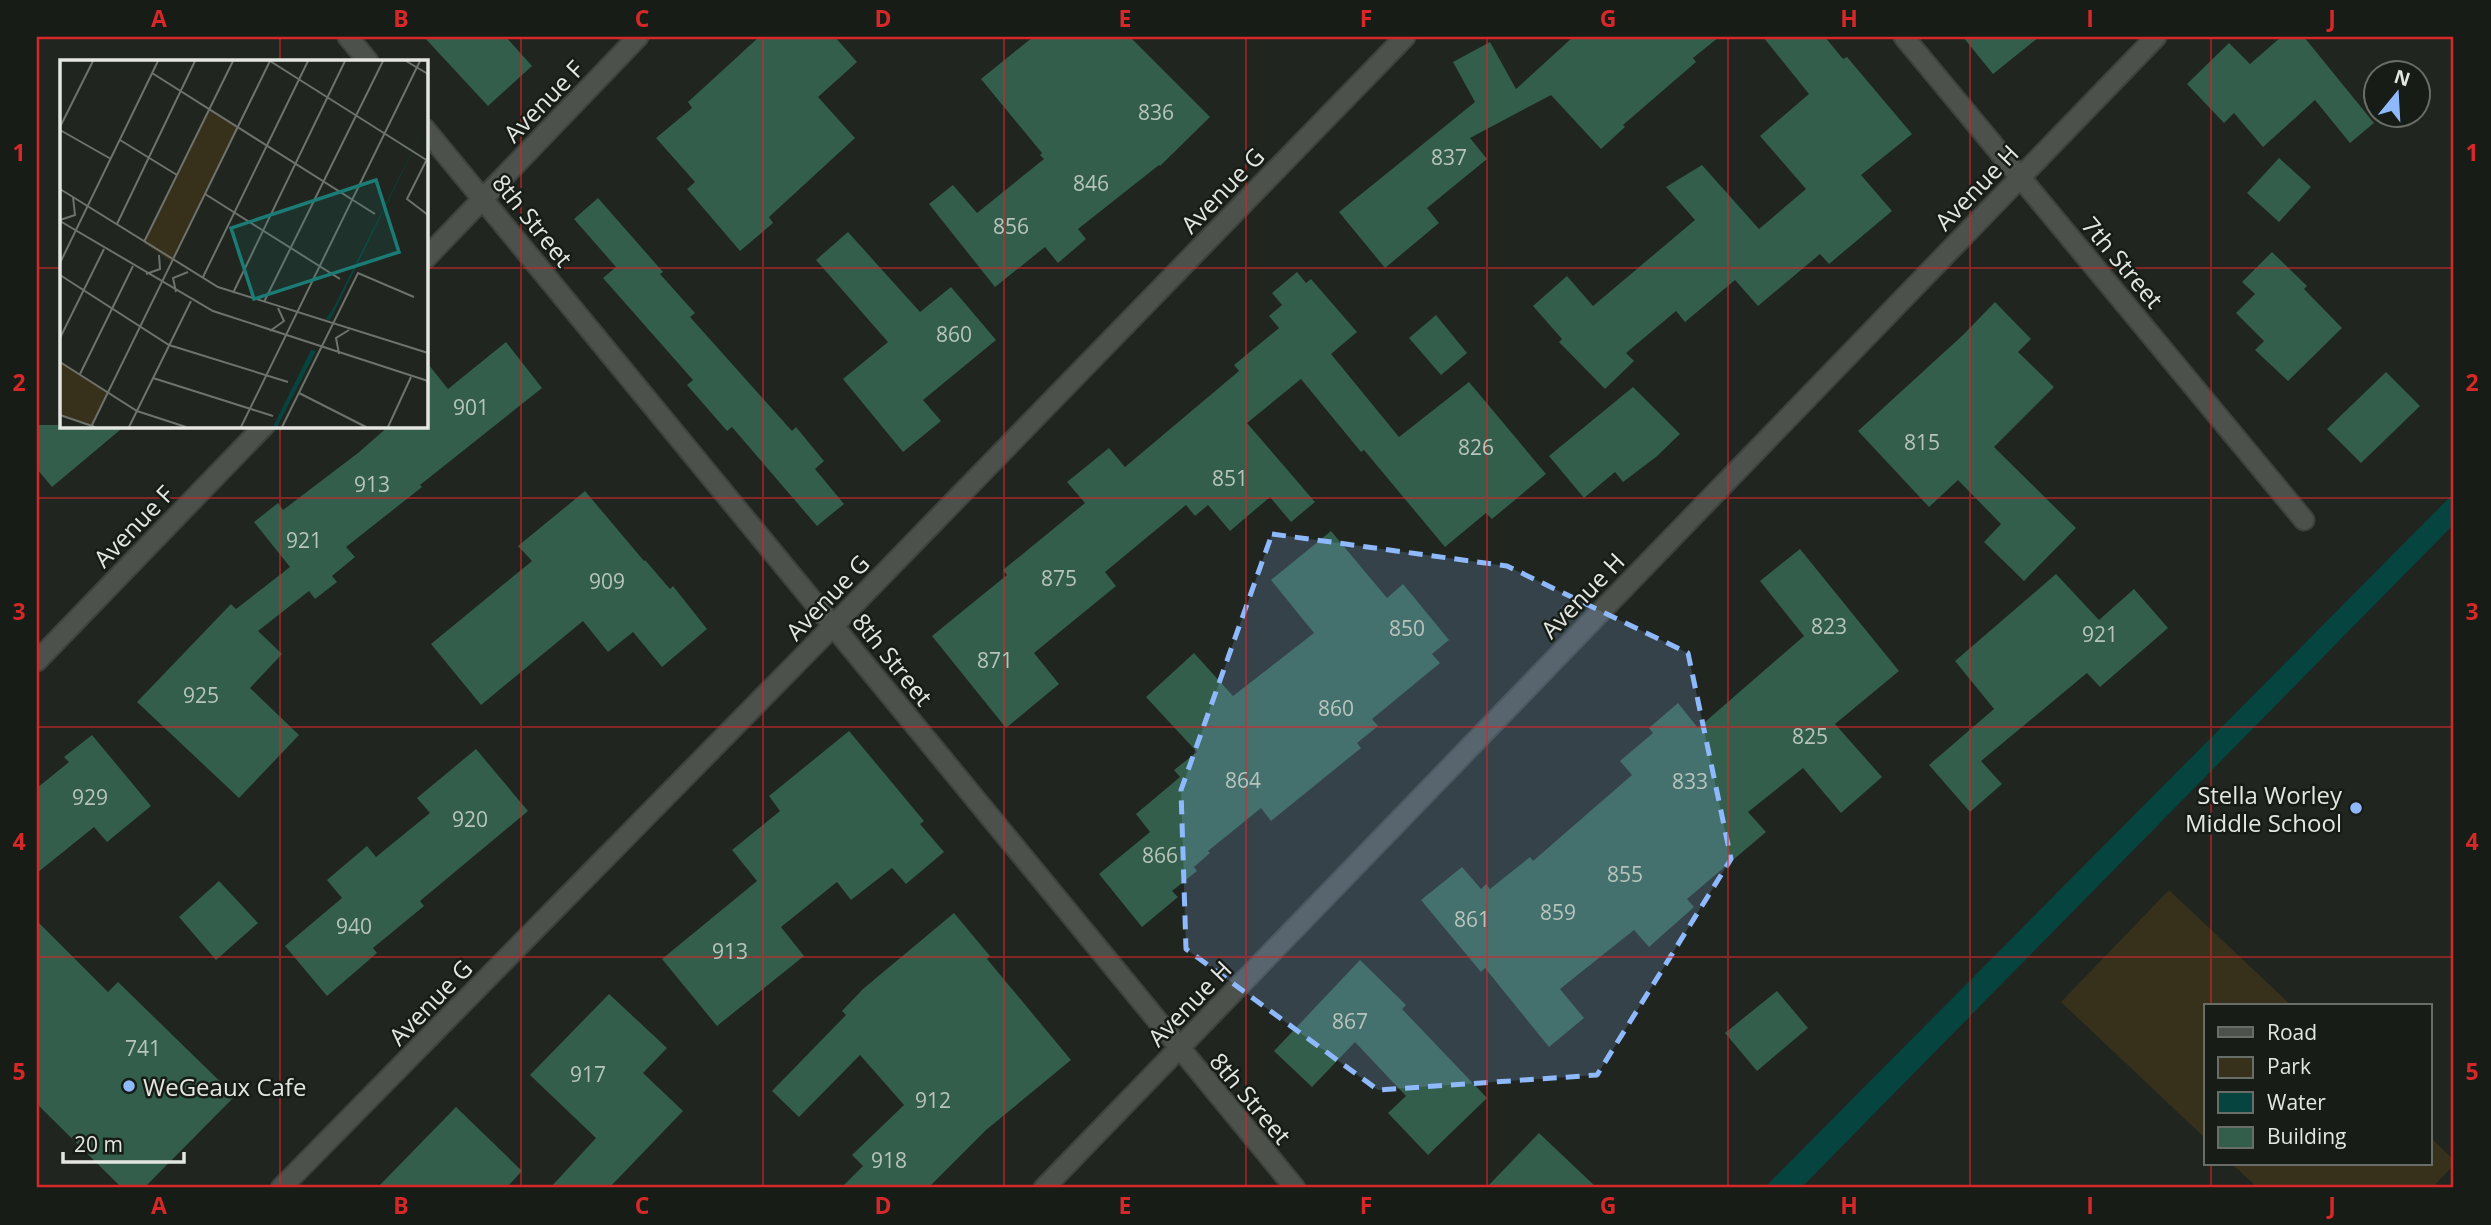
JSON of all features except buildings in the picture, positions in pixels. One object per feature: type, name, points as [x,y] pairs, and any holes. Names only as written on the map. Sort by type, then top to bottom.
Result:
[{"type":"street","points":[[348,37],[367,60]]},
{"type":"street","name":"Avenue F","points":[[427,257],[638,37]]},
{"type":"street","name":"Avenue G","points":[[281,1188],[834,625],[1405,37]]},
{"type":"street","name":"7th Street","points":[[1904,37],[2304,520]]},
{"type":"street","name":"Avenue H","points":[[1044,1188],[2157,37]]},
{"type":"street","name":"8th Street","points":[[427,131],[1295,1188]]},
{"type":"street","name":"Avenue F","points":[[37,662],[263,427]]},
{"type":"highlighted area","points":[[1272,534],[1507,566],[1688,653],[1731,859],[1597,1075],[1378,1090],[1186,949],[1181,790]]},
{"type":"green space","points":[[2169,890],[2290,1004],[2204,1004],[2204,1137],[2061,1002]]},
{"type":"green space","points":[[2432,1139],[2454,1160],[2454,1165],[2432,1188],[2258,1188],[2234,1166],[2432,1166]]},
{"type":"water","points":[[2454,493],[2454,524],[1801,1188],[1764,1188]]},
{"type":"place","name":"Stella Worley Middle School","points":[[2356,808]]},
{"type":"place","name":"WeGeaux Cafe","points":[[129,1086]]}]
